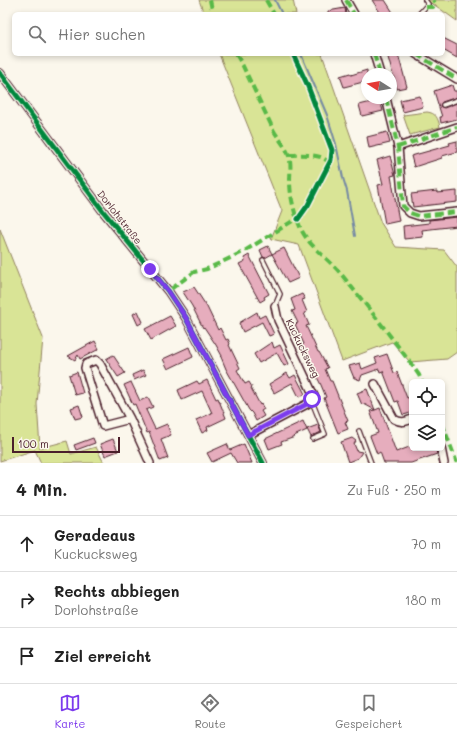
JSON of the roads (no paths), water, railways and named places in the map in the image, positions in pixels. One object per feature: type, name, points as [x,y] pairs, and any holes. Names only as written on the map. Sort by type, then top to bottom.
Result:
[{"type":"street","points":[[346,0],[353,12]]},
{"type":"street","points":[[375,56],[378,68]]},
{"type":"street","points":[[419,56],[457,79]]},
{"type":"street","name":"Dorlohstraße","points":[[0,73],[104,211],[168,291],[186,318],[248,435],[260,462]]},
{"type":"street","points":[[387,104],[398,147],[403,206],[410,213],[420,216],[457,212]]},
{"type":"street","points":[[398,147],[457,127]]},
{"type":"street","name":"Kuckucksweg","points":[[275,306],[278,320],[314,396],[312,399]]},
{"type":"street","points":[[130,419],[103,426],[85,368],[86,364],[96,360],[100,364],[130,419],[150,463]]},
{"type":"street","points":[[374,384],[394,419],[399,422],[409,420]]},
{"type":"street","points":[[248,435],[307,404],[312,399]]},
{"type":"street","points":[[442,451],[444,463]]},
{"type":"lane","points":[[420,12],[428,4],[424,0]]},
{"type":"lane","points":[[443,105],[457,100]]},
{"type":"lane","name":"Kuckucksweg","points":[[263,260],[280,294],[275,306]]},
{"type":"lane","points":[[312,399],[326,434],[314,439]]},
{"type":"lane","points":[[359,431],[371,463]]},
{"type":"waterway","points":[[275,0],[281,12]]},
{"type":"waterway","points":[[302,56],[327,115],[336,144],[347,191],[355,236]]}]
